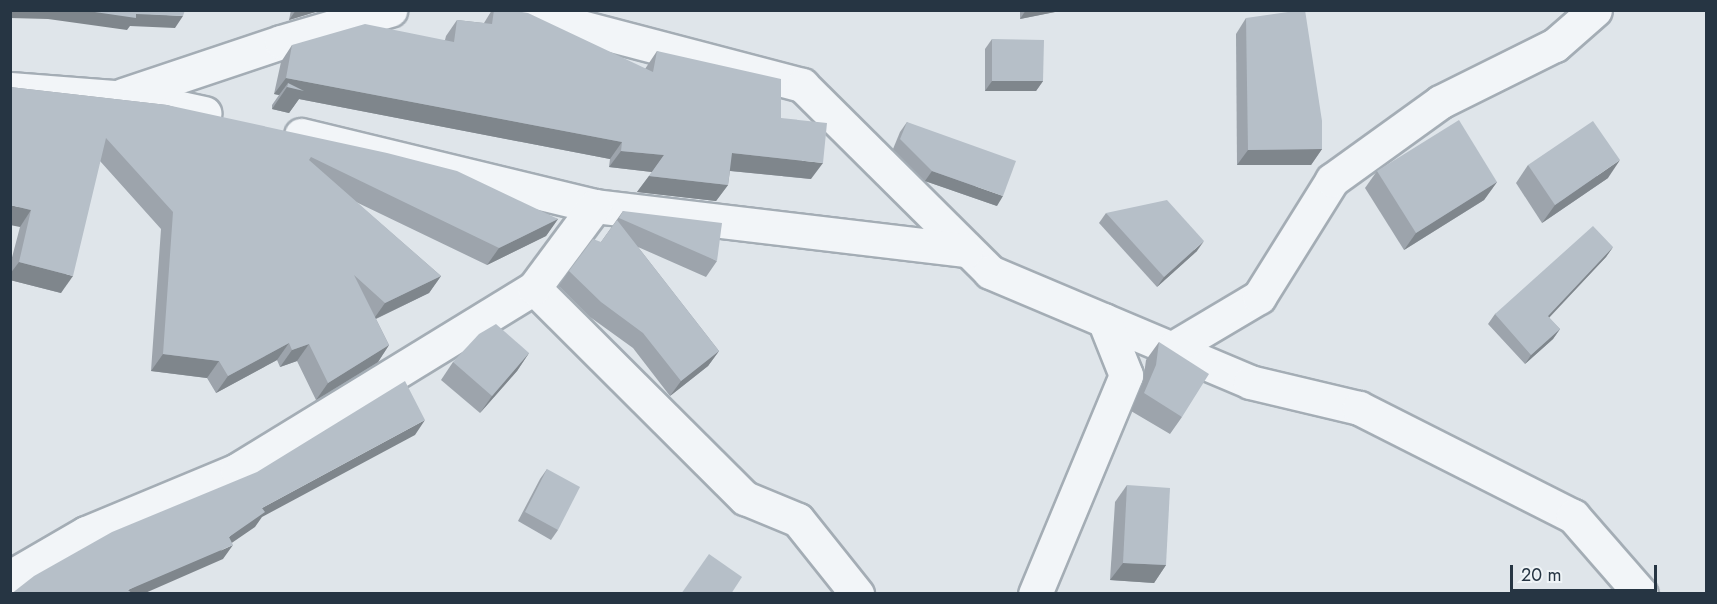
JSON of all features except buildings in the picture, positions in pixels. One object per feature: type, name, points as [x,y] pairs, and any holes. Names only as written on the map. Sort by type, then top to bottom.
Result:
[{"type":"street","points":[[116,98],[281,42],[390,10]]},
{"type":"street","points":[[516,10],[802,86],[990,272],[1250,382],[1359,408],[1573,516],[1641,594]]},
{"type":"street","points":[[1173,348],[1258,297],[1332,180],[1440,102],[1555,45],[1595,10]]},
{"type":"street","points":[[10,89],[116,98],[231,119]]},
{"type":"street","points":[[276,129],[595,206],[966,250]]},
{"type":"street","points":[[10,577],[86,533],[237,470],[534,288],[595,206]]},
{"type":"street","points":[[534,288],[745,498],[798,520],[857,594]]},
{"type":"street","points":[[1035,594],[1126,375],[1104,320]]}]
